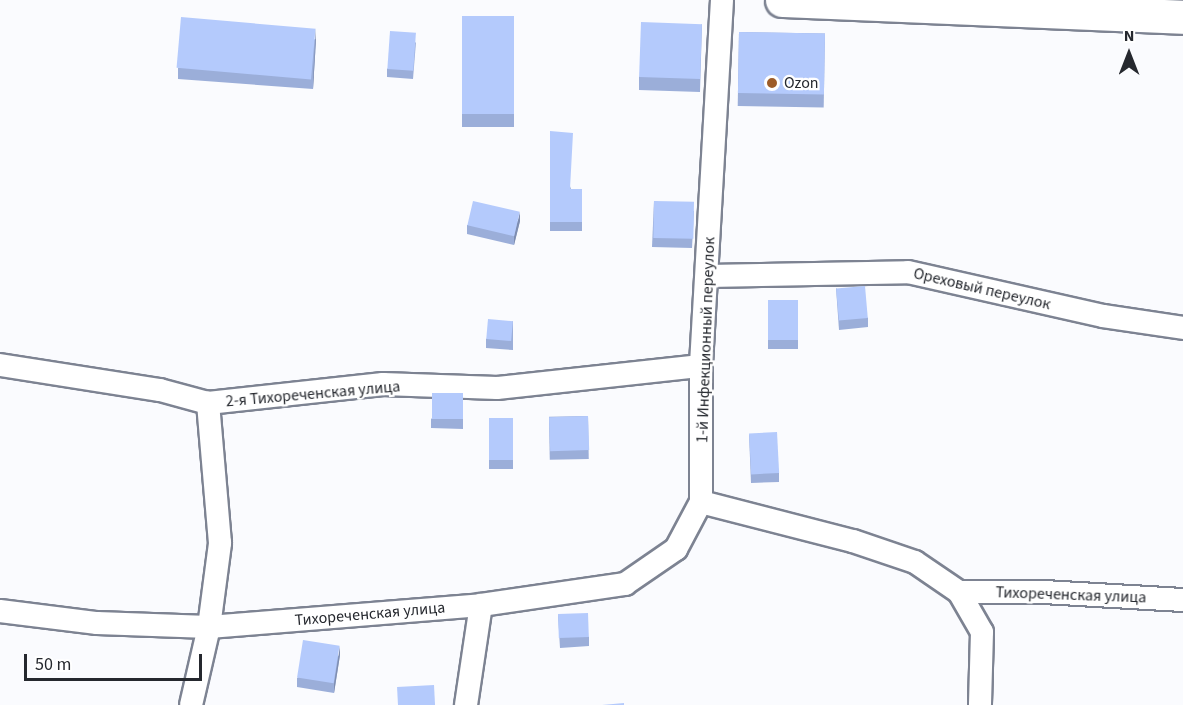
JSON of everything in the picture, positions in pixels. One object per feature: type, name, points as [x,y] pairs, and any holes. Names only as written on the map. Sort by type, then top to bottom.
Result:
[{"type":"main road","points":[[782,0],[1132,7],[1183,17]]},
{"type":"street","name":"1-й Инфекционный переулок","points":[[701,501],[701,366],[708,276],[722,0]]},
{"type":"street","name":"Ореховый переулок","points":[[708,276],[908,272],[1103,316],[1183,328]]},
{"type":"street","name":"2-я Тихореченская улица","points":[[0,365],[160,390],[208,403],[383,384],[497,388],[701,366]]},
{"type":"street","points":[[191,705],[209,627],[220,543],[208,403]]},
{"type":"street","points":[[701,501],[853,541],[915,562],[959,592],[982,632],[980,705]]},
{"type":"street","name":"Тихореченская улица","points":[[0,611],[97,622],[209,627],[481,605],[625,584],[676,549],[701,501]]},
{"type":"street","name":"Тихореченская улица","points":[[959,592],[1044,592],[1183,600]]},
{"type":"street","points":[[466,705],[481,605]]},
{"type":"building","points":[[462,16],[514,16],[514,114],[462,114]]},
{"type":"building","points":[[181,17],[315,29],[311,80],[177,68]]},
{"type":"building","points":[[641,22],[702,24],[700,79],[639,77]]},
{"type":"building","points":[[390,31],[416,33],[413,71],[387,69]]},
{"type":"building","points":[[739,32],[825,34],[824,94],[738,93]]},
{"type":"building","points":[[550,131],[573,133],[570,189],[582,189],[582,222],[550,222]]},
{"type":"building","points":[[473,201],[520,212],[514,236],[467,225]]},
{"type":"building","points":[[654,201],[694,202],[693,239],[653,238]]},
{"type":"building","points":[[865,286],[868,318],[839,320],[836,289]]},
{"type":"building","points":[[768,300],[798,300],[798,340],[768,340]]},
{"type":"building","points":[[488,319],[513,321],[511,341],[486,339]]},
{"type":"building","points":[[432,393],[463,393],[463,419],[432,419]]},
{"type":"building","points":[[588,416],[589,450],[550,451],[549,417]]},
{"type":"building","points":[[489,418],[513,418],[513,460],[489,460]]},
{"type":"building","points":[[777,432],[779,473],[751,474],[749,433]]},
{"type":"building","points":[[588,613],[589,637],[559,638],[558,614]]},
{"type":"building","points":[[303,640],[340,646],[334,683],[297,678]]},
{"type":"building","points":[[434,685],[435,705],[398,705],[397,687]]},
{"type":"place","name":"Ozon","points":[[772,83]]}]
